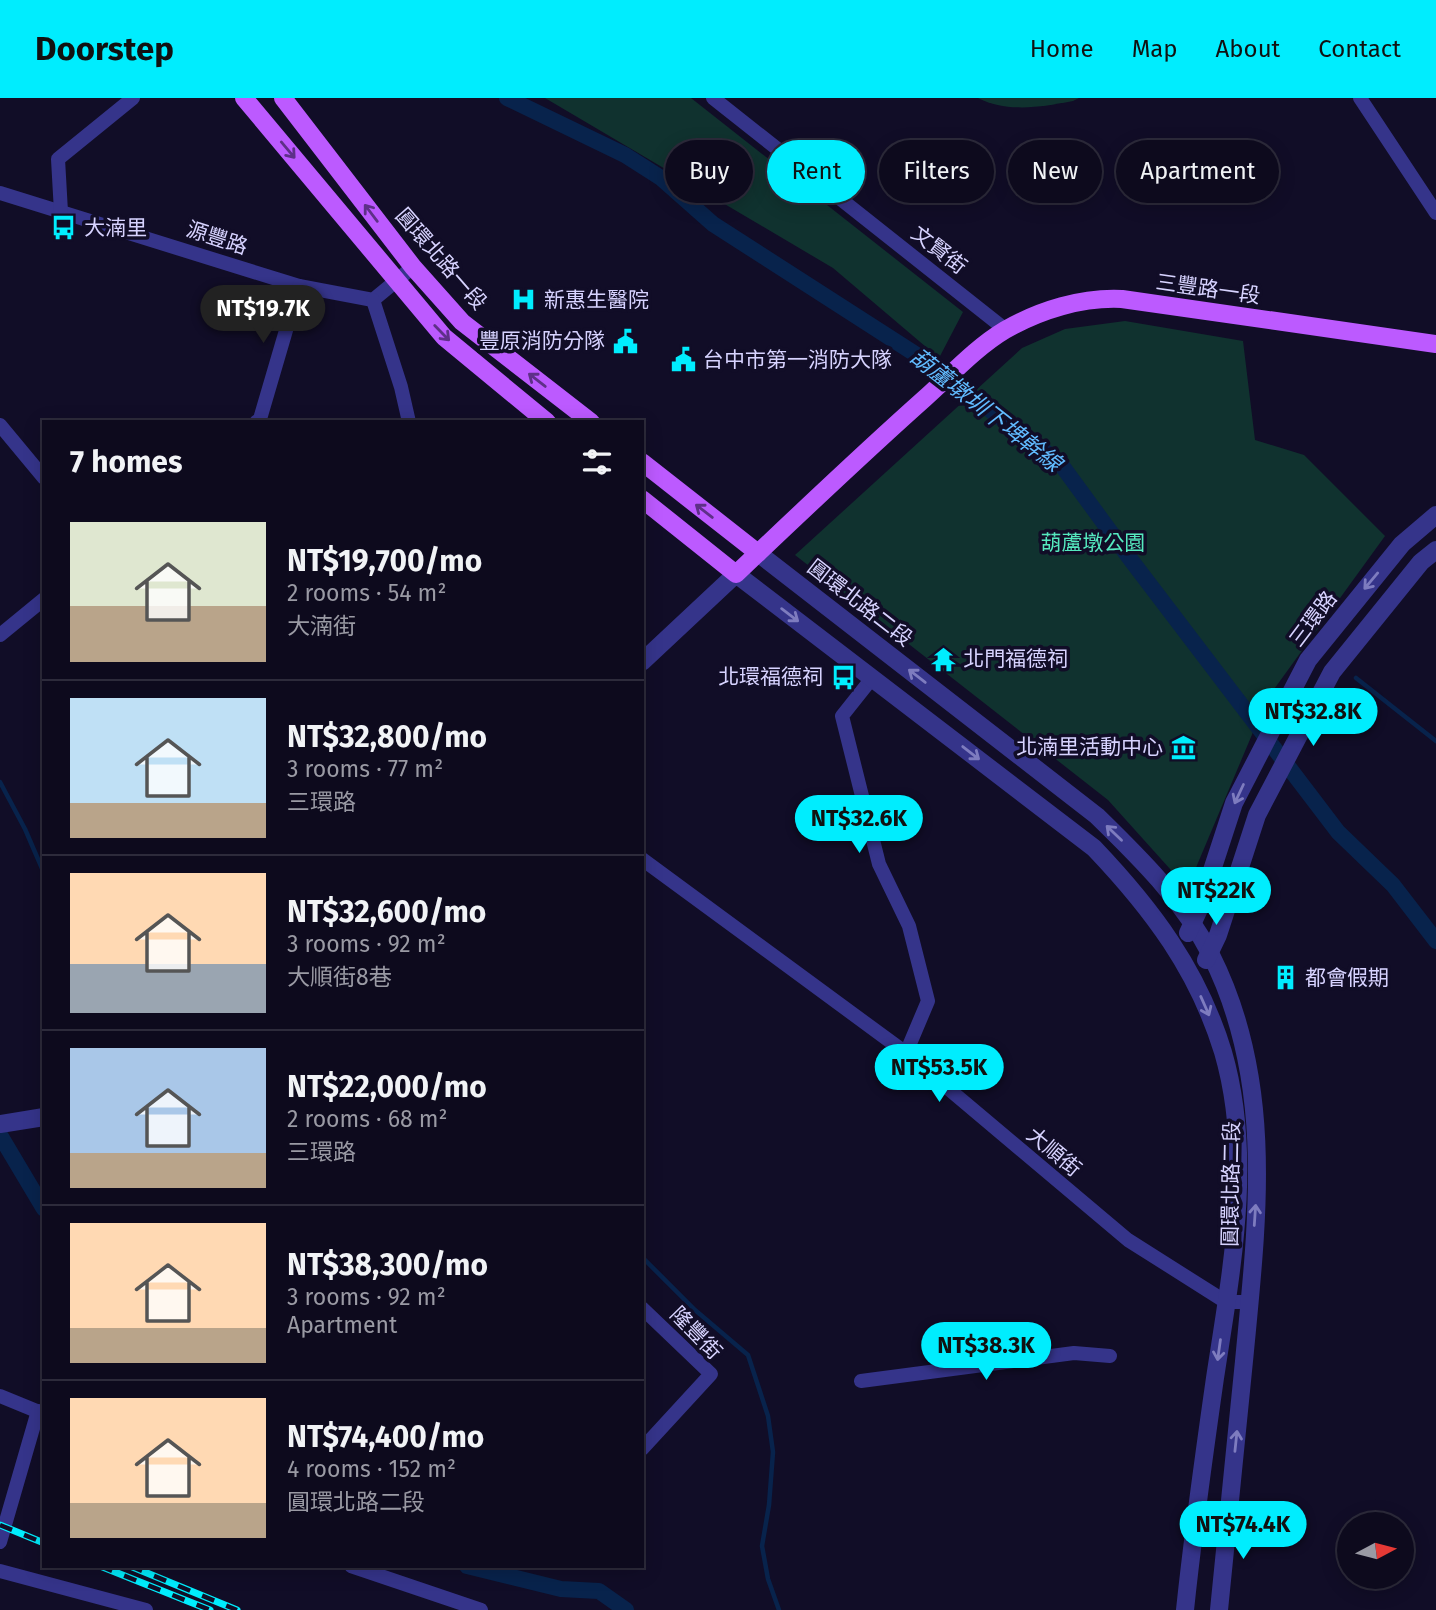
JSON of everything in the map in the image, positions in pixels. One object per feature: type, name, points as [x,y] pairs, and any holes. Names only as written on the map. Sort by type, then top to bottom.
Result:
[{"type":"main road","points":[[244,98],[444,337],[545,420]]},
{"type":"main road","name":"圓環北路一段","points":[[283,98],[413,267],[462,322],[588,420]]},
{"type":"main road","name":"三豐路一段","points":[[758,553],[873,444],[983,347],[1006,330],[1066,303],[1106,298],[1436,344]]},
{"type":"main road","points":[[644,464],[758,553],[736,573],[644,501]]},
{"type":"street","points":[[61,212],[58,159],[133,98]]},
{"type":"street","name":"文賢街","points":[[713,98],[1006,330]]},
{"type":"street","points":[[1360,98],[1436,214]]},
{"type":"street","name":"源豐路","points":[[0,193],[299,286],[373,300]]},
{"type":"street","points":[[409,420],[401,387],[373,300],[413,267]]},
{"type":"street","points":[[259,420],[299,286]]},
{"type":"street","points":[[0,425],[42,476]]},
{"type":"street","name":"三環路","points":[[1176,950],[1193,926],[1234,803],[1308,660],[1402,544],[1436,514]]},
{"type":"street","points":[[1402,544],[1421,562]]},
{"type":"street","points":[[1193,980],[1210,953],[1257,815],[1332,672],[1421,562],[1436,550]]},
{"type":"street","name":"圓環北路二段","points":[[758,553],[1097,816],[1150,868],[1174,897],[1210,953],[1239,1028],[1255,1108],[1259,1165],[1250,1302],[1219,1610]]},
{"type":"street","points":[[644,660],[736,573]]},
{"type":"street","name":"圓環北路二段","points":[[736,573],[1094,848],[1134,889],[1166,932],[1193,980],[1213,1025],[1223,1053],[1236,1112],[1238,1186],[1226,1302],[1197,1503],[1185,1610]]},
{"type":"street","points":[[0,635],[42,601]]},
{"type":"street","points":[[873,677],[842,716],[879,864],[909,926],[928,1001],[906,1054]]},
{"type":"street","name":"大順街","points":[[644,860],[906,1054],[1128,1240],[1226,1302]]},
{"type":"street","points":[[0,1124],[42,1117]]},
{"type":"street","points":[[1226,1302],[1250,1302]]},
{"type":"street","name":"隆豐街","points":[[644,1310],[711,1374],[644,1447]]},
{"type":"street","points":[[861,1381],[1074,1353],[1110,1356]]},
{"type":"street","points":[[0,1396],[41,1413],[0,1542]]},
{"type":"street","points":[[357,1568],[481,1610]]},
{"type":"street","points":[[0,1571],[146,1610]]},
{"type":"green space","points":[[545,98],[691,98],[744,140],[665,140],[665,169]]},
{"type":"green space","points":[[978,98],[1079,98],[1037,107],[1013,107],[989,103]]},
{"type":"green space","points":[[753,147],[767,158],[767,203],[824,203],[963,312],[939,358],[833,268],[723,203],[753,203]]},
{"type":"green space","name":"葫蘆墩公園","points":[[1125,321],[1243,341],[1255,440],[1304,455],[1385,536],[1267,699],[1195,870],[1179,879],[1108,800],[795,555],[1022,348],[1065,329]]},
{"type":"waterway","name":"葫蘆墩圳下埤幹線","points":[[507,98],[625,155],[661,178],[713,224],[923,359],[1060,463],[1338,832],[1393,885],[1436,941]]},
{"type":"waterway","points":[[1356,678],[1436,741]]},
{"type":"waterway","points":[[0,782],[42,868]]},
{"type":"waterway","points":[[0,1135],[42,1206]]},
{"type":"waterway","points":[[644,1259],[695,1310],[748,1355],[768,1416],[773,1452],[769,1505],[762,1546],[768,1579],[779,1610]]},
{"type":"waterway","points":[[475,1568],[561,1589],[599,1591],[626,1610]]},
{"type":"railway","points":[[0,1525],[42,1542]]},
{"type":"railway","points":[[105,1568],[210,1610]]},
{"type":"railway","points":[[135,1568],[237,1610]]},
{"type":"place","name":"大湳里","points":[[64,228]]},
{"type":"place","name":"新惠生醫院","points":[[524,300]]},
{"type":"place","name":"豐原消防分隊","points":[[625,341]]},
{"type":"place","name":"台中市第一消防大隊","points":[[683,360]]},
{"type":"place","name":"北門福德祠","points":[[943,659]]},
{"type":"place","name":"北環福德祠","points":[[843,677]]},
{"type":"place","name":"北湳里活動中心","points":[[1183,747]]},
{"type":"place","name":"都會假期","points":[[1285,978]]}]
